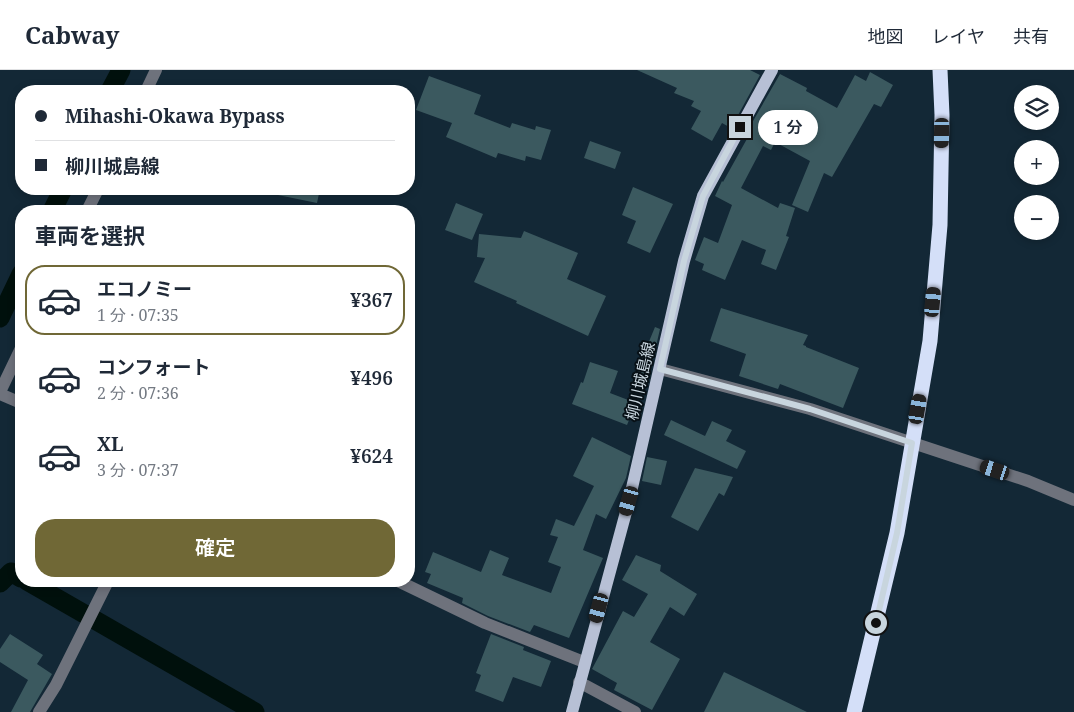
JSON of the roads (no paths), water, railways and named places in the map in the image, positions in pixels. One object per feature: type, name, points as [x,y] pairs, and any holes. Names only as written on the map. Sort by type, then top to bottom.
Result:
[{"type":"highway","points":[[854,712],[897,533],[930,341],[940,225],[942,115],[940,70]]},
{"type":"main road","name":"柳川城島線","points":[[572,712],[629,501],[684,261],[703,196],[772,70]]},
{"type":"street","points":[[149,85],[156,70]]},
{"type":"street","points":[[15,361],[0,393],[15,400]]},
{"type":"street","points":[[660,369],[810,409],[1028,481],[1074,500]]},
{"type":"street","points":[[38,712],[56,685],[105,587]]},
{"type":"street","points":[[410,587],[485,623],[584,662]]},
{"type":"street","points":[[579,682],[635,712]]},
{"type":"waterway","points":[[113,85],[121,70]]},
{"type":"waterway","points":[[55,205],[60,195]]},
{"type":"waterway","points":[[0,318],[15,287]]},
{"type":"waterway","points":[[0,583],[11,572],[15,574]]},
{"type":"waterway","points":[[37,587],[255,712]]}]
